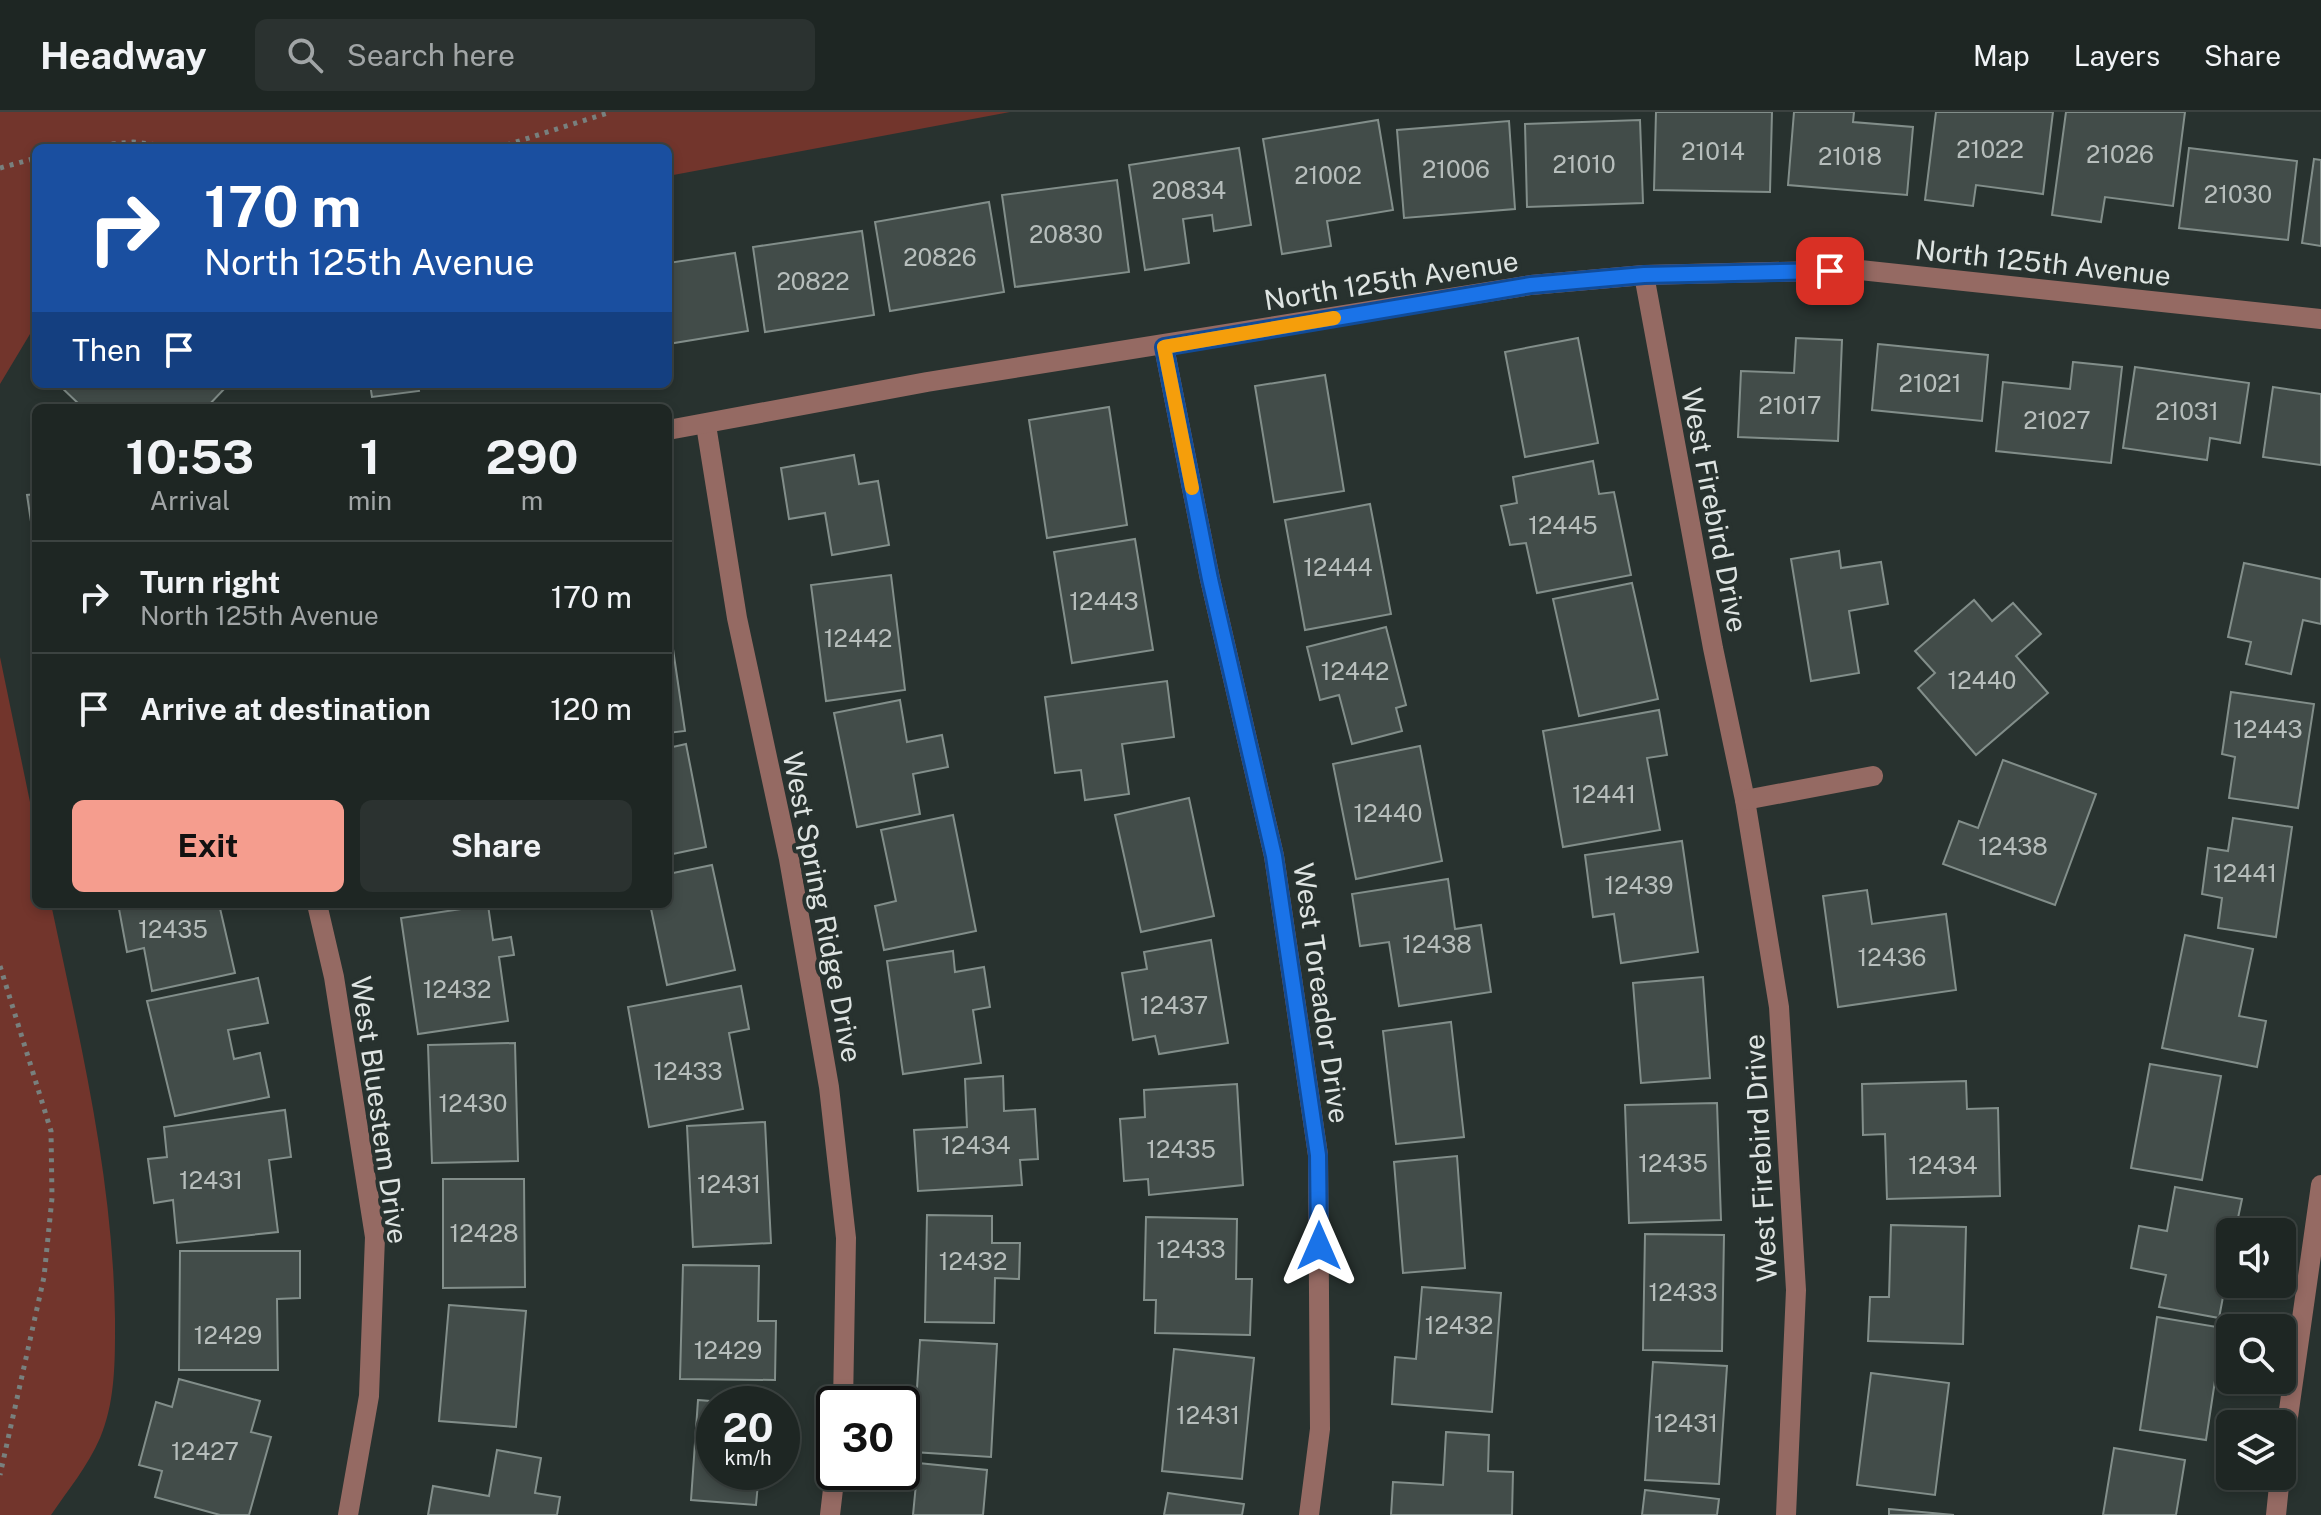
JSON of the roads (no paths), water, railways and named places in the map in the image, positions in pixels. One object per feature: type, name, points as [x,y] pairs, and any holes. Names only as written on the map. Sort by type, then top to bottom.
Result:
[{"type":"street","name":"North 125th Avenue","points":[[672,429],[927,382],[1164,347],[1531,285],[1644,275],[1860,270],[2321,319]]},
{"type":"street","name":"West Firebird Drive","points":[[1644,275],[1713,648],[1745,800],[1779,1007],[1796,1290],[1786,1515]]},
{"type":"street","name":"West Toreador Drive","points":[[1164,347],[1210,579],[1274,856],[1318,1155],[1320,1429],[1309,1515]]},
{"type":"street","name":"West Spring Ridge Drive","points":[[706,425],[737,618],[789,859],[829,1087],[846,1238],[843,1386]]},
{"type":"street","points":[[1745,800],[1873,776]]},
{"type":"street","name":"West Bluestem Drive","points":[[318,908],[334,977],[375,1237],[369,1396],[348,1515]]},
{"type":"street","points":[[2289,1410],[2321,1185]]},
{"type":"street","points":[[830,1515],[833,1490]]},
{"type":"street","points":[[2276,1515],[2279,1490]]}]
